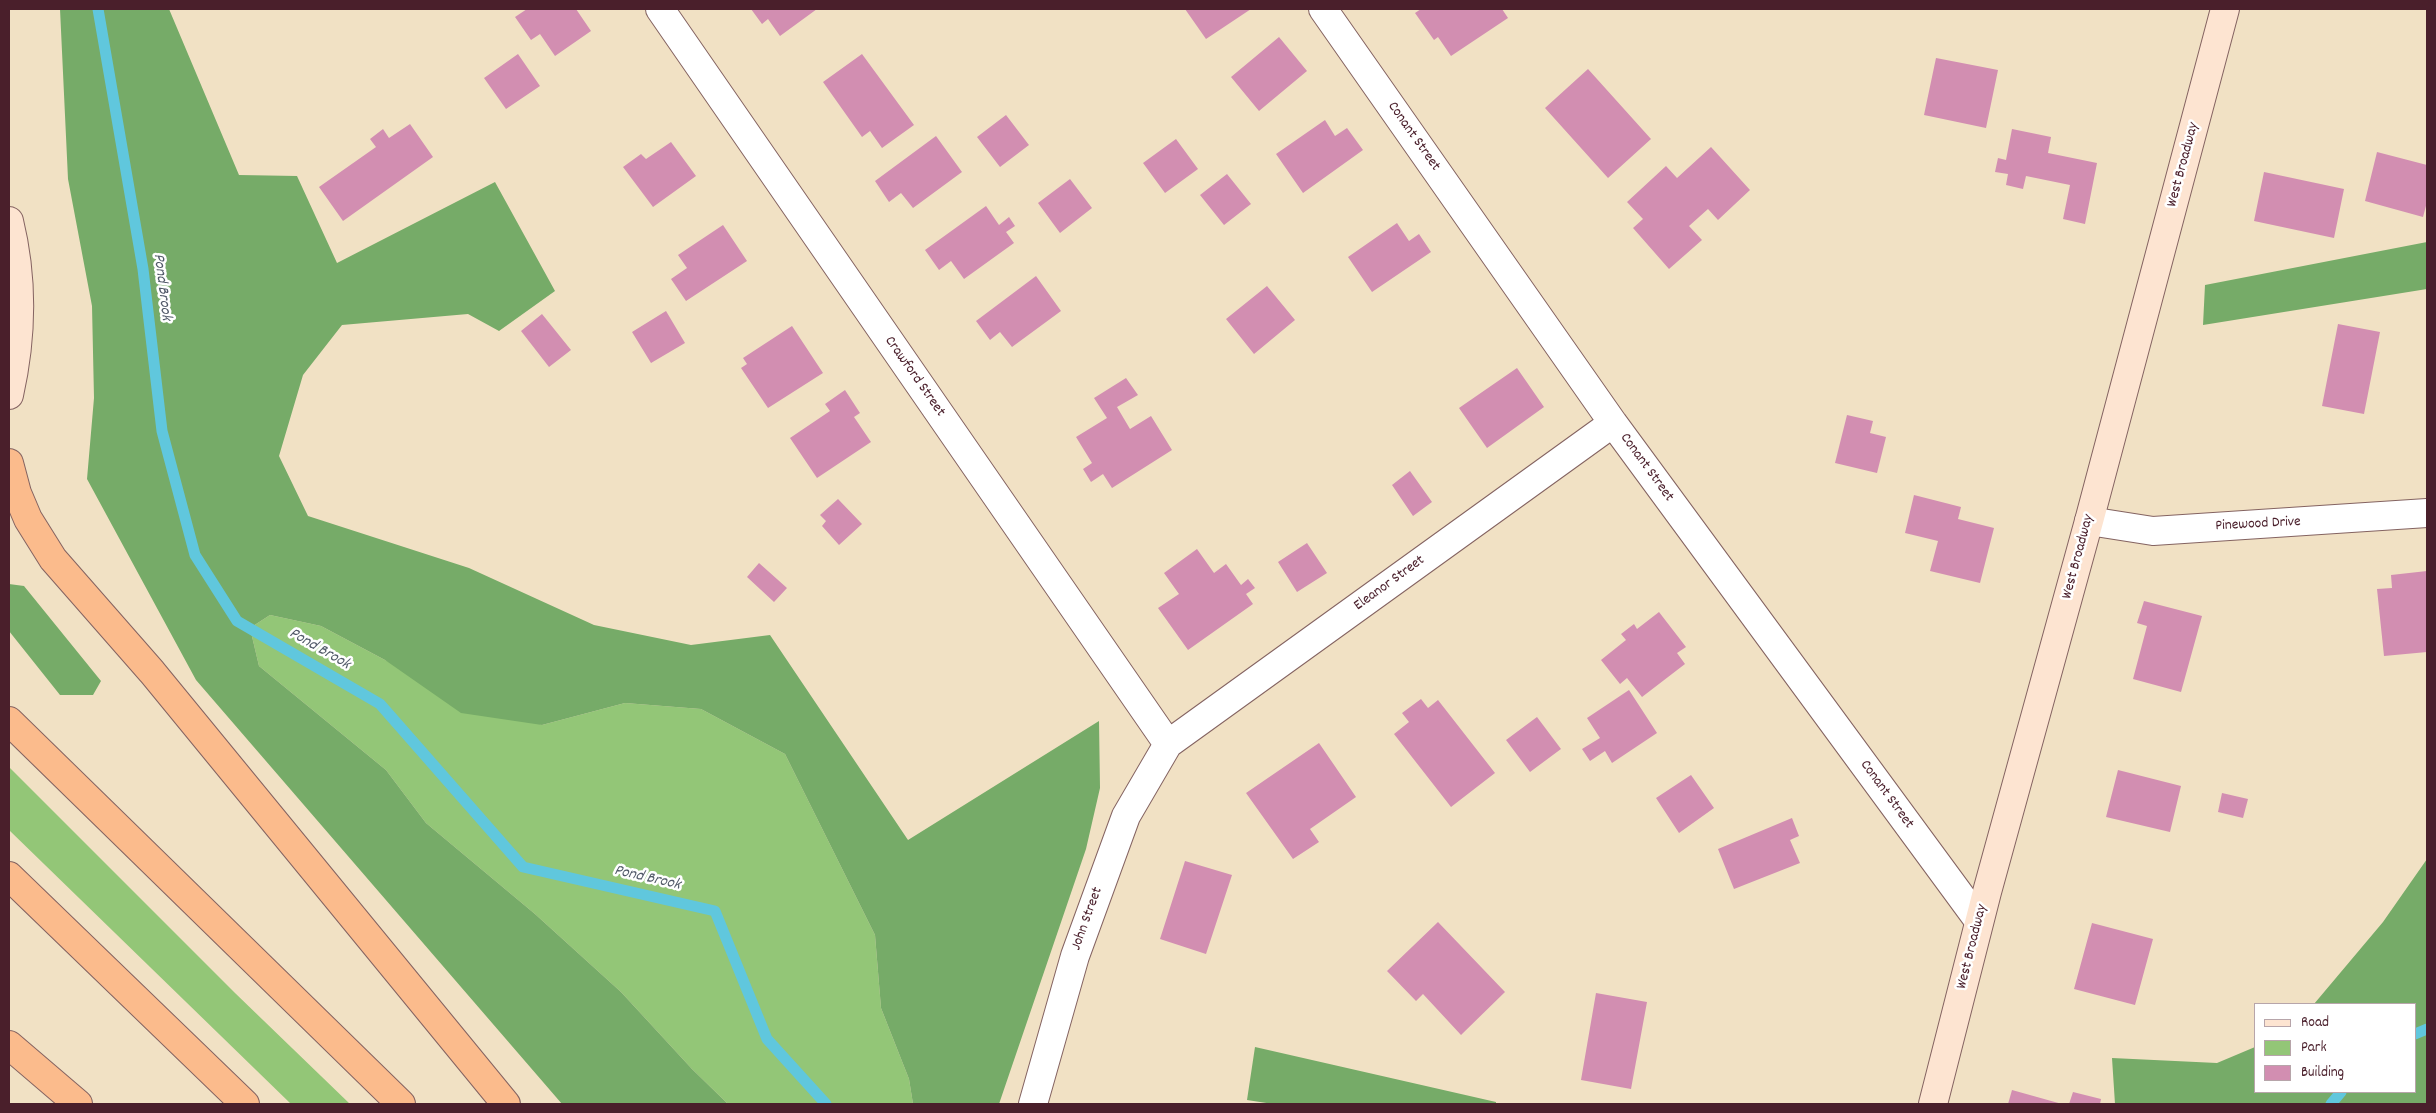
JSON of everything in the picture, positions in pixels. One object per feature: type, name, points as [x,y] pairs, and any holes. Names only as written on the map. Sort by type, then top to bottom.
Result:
[{"type":"highway","points":[[9,463],[17,493],[28,519],[53,559],[152,672],[506,1104]]},
{"type":"highway","points":[[9,721],[401,1104]]},
{"type":"highway","points":[[9,876],[246,1104]]},
{"type":"highway","points":[[9,1046],[78,1104]]},
{"type":"main road","name":"West Broadway","points":[[1933,1104],[1979,921],[2089,521],[2225,9]]},
{"type":"main road","points":[[9,221],[15,247],[19,300],[17,340],[9,394]]},
{"type":"street","name":"Crawford Street","points":[[660,9],[1168,744]]},
{"type":"street","name":"Conant Street","points":[[1323,9],[1613,423],[1979,921]]},
{"type":"street","name":"Eleanor Street","points":[[1168,744],[1613,423]]},
{"type":"street","name":"Pinewood Drive","points":[[2089,521],[2153,531],[2427,513]]},
{"type":"street","name":"John Street","points":[[1033,1104],[1075,956],[1126,816],[1168,744]]},
{"type":"green space","points":[[60,9],[169,9],[239,175],[297,176],[337,263],[495,182],[555,291],[499,331],[468,314],[342,325],[303,375],[279,456],[308,516],[469,568],[594,625],[691,645],[770,635],[908,840],[1099,721],[1100,788],[1086,849],[999,1104],[913,1104],[909,1079],[881,1008],[875,935],[785,754],[701,709],[625,703],[542,725],[461,713],[385,660],[321,626],[270,615],[250,628],[259,666],[386,770],[426,823],[535,914],[621,992],[692,1069],[728,1104],[562,1104],[196,680],[87,479],[94,398],[92,306],[68,179]]},
{"type":"green space","points":[[2427,242],[2427,289],[2203,325],[2205,285]]},
{"type":"green space","points":[[9,584],[24,586],[101,681],[93,695],[60,695],[9,631]]},
{"type":"green space","points":[[270,615],[321,626],[385,660],[542,725],[625,703],[701,709],[785,754],[875,935],[881,1008],[909,1079],[913,1104],[728,1104],[692,1069],[621,992],[535,914],[426,823],[386,770],[259,666],[250,628]]},
{"type":"green space","points":[[9,767],[235,993],[350,1104],[291,1104],[9,830]]},
{"type":"green space","points":[[2427,859],[2427,1104],[2115,1104],[2112,1058],[2217,1063],[2254,1047],[2254,1093],[2416,1093],[2416,1003],[2315,1003],[2383,922]]},
{"type":"green space","points":[[1255,1047],[1496,1102],[1496,1104],[1273,1104],[1247,1100]]},
{"type":"building","points":[[527,9],[576,9],[591,31],[555,56],[540,34],[531,40],[515,17]]},
{"type":"building","points":[[751,9],[817,9],[780,36],[768,19],[762,24]]},
{"type":"building","points":[[1185,9],[1251,9],[1206,39]]},
{"type":"building","points":[[1421,9],[1502,9],[1508,18],[1451,56],[1438,37],[1434,40],[1415,13]]},
{"type":"building","points":[[1279,37],[1307,71],[1259,111],[1231,77]]},
{"type":"building","points":[[518,54],[540,86],[506,109],[484,78]]},
{"type":"building","points":[[862,54],[914,125],[882,148],[870,131],[862,137],[823,82]]},
{"type":"building","points":[[1936,58],[1998,70],[1986,128],[1924,115]]},
{"type":"building","points":[[1588,69],[1651,139],[1608,178],[1545,108]]},
{"type":"building","points":[[1006,115],[1029,145],[1000,167],[977,137]]},
{"type":"building","points":[[1325,120],[1335,136],[1347,128],[1363,150],[1303,193],[1276,154]]},
{"type":"building","points":[[410,124],[433,157],[343,221],[319,187],[376,147],[370,139],[383,129],[389,138]]},
{"type":"building","points":[[2012,129],[2051,137],[2048,153],[2097,163],[2085,224],[2063,219],[2070,185],[2026,176],[2023,189],[2006,185],[2008,174],[1995,172],[1998,158],[2006,160]]},
{"type":"building","points":[[936,136],[962,172],[913,208],[901,193],[889,202],[875,181]]},
{"type":"building","points":[[1176,139],[1198,169],[1165,193],[1143,163]]},
{"type":"building","points":[[671,142],[696,176],[653,207],[623,167],[641,154],[646,159]]},
{"type":"building","points":[[1711,147],[1750,190],[1718,220],[1708,209],[1689,226],[1702,240],[1669,269],[1633,228],[1643,219],[1627,202],[1666,166],[1677,178]]},
{"type":"building","points":[[2377,152],[2427,165],[2427,202],[2423,217],[2365,201]]},
{"type":"building","points":[[2264,172],[2344,189],[2334,238],[2254,221]]},
{"type":"building","points":[[1227,174],[1251,204],[1224,225],[1200,195]]},
{"type":"building","points":[[1070,179],[1092,208],[1060,233],[1038,203]]},
{"type":"building","points":[[986,206],[999,225],[1009,217],[1015,226],[1006,232],[1014,243],[964,279],[951,261],[939,270],[925,250]]},
{"type":"building","points":[[1397,223],[1409,241],[1419,234],[1431,252],[1372,292],[1348,257]]},
{"type":"building","points":[[723,225],[747,261],[686,301],[671,279],[687,268],[678,255]]},
{"type":"building","points":[[1036,276],[1061,311],[1012,347],[1000,332],[990,340],[976,321]]},
{"type":"building","points":[[1267,286],[1295,320],[1254,354],[1226,319]]},
{"type":"building","points":[[666,311],[685,343],[651,363],[632,332]]},
{"type":"building","points":[[542,314],[571,350],[549,367],[521,331]]},
{"type":"building","points":[[2338,324],[2380,332],[2364,414],[2322,406]]},
{"type":"building","points":[[792,326],[823,373],[768,408],[741,368],[747,364],[743,358]]},
{"type":"building","points":[[1517,368],[1544,407],[1487,448],[1459,408]]},
{"type":"building","points":[[1126,378],[1138,395],[1117,407],[1130,429],[1151,416],[1172,450],[1112,488],[1103,474],[1091,482],[1083,469],[1092,463],[1076,437],[1107,418],[1094,398]]},
{"type":"building","points":[[845,390],[860,413],[854,417],[871,442],[817,478],[790,438],[830,411],[825,404]]},
{"type":"building","points":[[1847,415],[1873,421],[1870,433],[1886,437],[1877,473],[1835,463]]},
{"type":"building","points":[[1410,471],[1432,502],[1413,516],[1392,485]]},
{"type":"building","points":[[1914,495],[1961,507],[1958,519],[1994,528],[1980,583],[1930,571],[1938,541],[1905,533]]},
{"type":"building","points":[[838,499],[862,524],[839,545],[822,526],[826,521],[820,515]]},
{"type":"building","points":[[1307,543],[1327,573],[1297,592],[1278,562]]},
{"type":"building","points":[[1197,549],[1214,573],[1226,564],[1241,585],[1248,579],[1255,588],[1246,594],[1253,604],[1188,650],[1158,608],[1179,594],[1164,573]]},
{"type":"building","points":[[759,563],[787,588],[774,602],[747,577]]},
{"type":"building","points":[[2427,571],[2427,652],[2384,656],[2377,589],[2392,588],[2391,575]]},
{"type":"building","points":[[2144,601],[2202,616],[2181,692],[2133,679],[2147,626],[2137,623]]},
{"type":"building","points":[[1659,612],[1686,647],[1677,653],[1685,664],[1642,697],[1627,678],[1620,684],[1601,660],[1626,640],[1621,634],[1634,624],[1637,629]]},
{"type":"building","points":[[1629,690],[1657,733],[1612,763],[1605,751],[1590,761],[1582,749],[1600,738],[1587,718]]},
{"type":"building","points":[[1421,699],[1428,708],[1438,700],[1495,773],[1451,807],[1394,734],[1409,722],[1402,713]]},
{"type":"building","points":[[1537,717],[1561,749],[1530,772],[1506,740]]},
{"type":"building","points":[[1319,743],[1356,797],[1310,829],[1319,842],[1293,859],[1246,793]]},
{"type":"building","points":[[2118,770],[2181,786],[2170,832],[2106,817]]},
{"type":"building","points":[[1691,775],[1714,808],[1679,833],[1656,798]]},
{"type":"building","points":[[2222,793],[2248,799],[2243,818],[2218,812]]},
{"type":"building","points":[[1792,818],[1799,836],[1790,840],[1800,863],[1734,889],[1718,849]]},
{"type":"building","points":[[1185,861],[1232,875],[1206,954],[1160,939]]},
{"type":"building","points":[[1438,922],[1505,992],[1461,1035],[1423,994],[1416,1001],[1387,971]]},
{"type":"building","points":[[2092,923],[2153,939],[2135,1005],[2074,989]]},
{"type":"building","points":[[1596,993],[1647,1002],[1631,1089],[1581,1080]]},
{"type":"building","points":[[2012,1090],[2062,1104],[2008,1104]]},
{"type":"building","points":[[2073,1092],[2101,1099],[2100,1104],[2069,1104]]},
{"type":"waterway","name":"Pond Brook","points":[[98,9],[143,269],[162,431],[195,555],[237,621],[380,704],[523,867],[715,911],[767,1039],[826,1104]]},
{"type":"waterway","name":"Pond Brook","points":[[2416,1034],[2427,1029]]},
{"type":"waterway","name":"Pond Brook","points":[[2331,1104],[2340,1093]]}]
